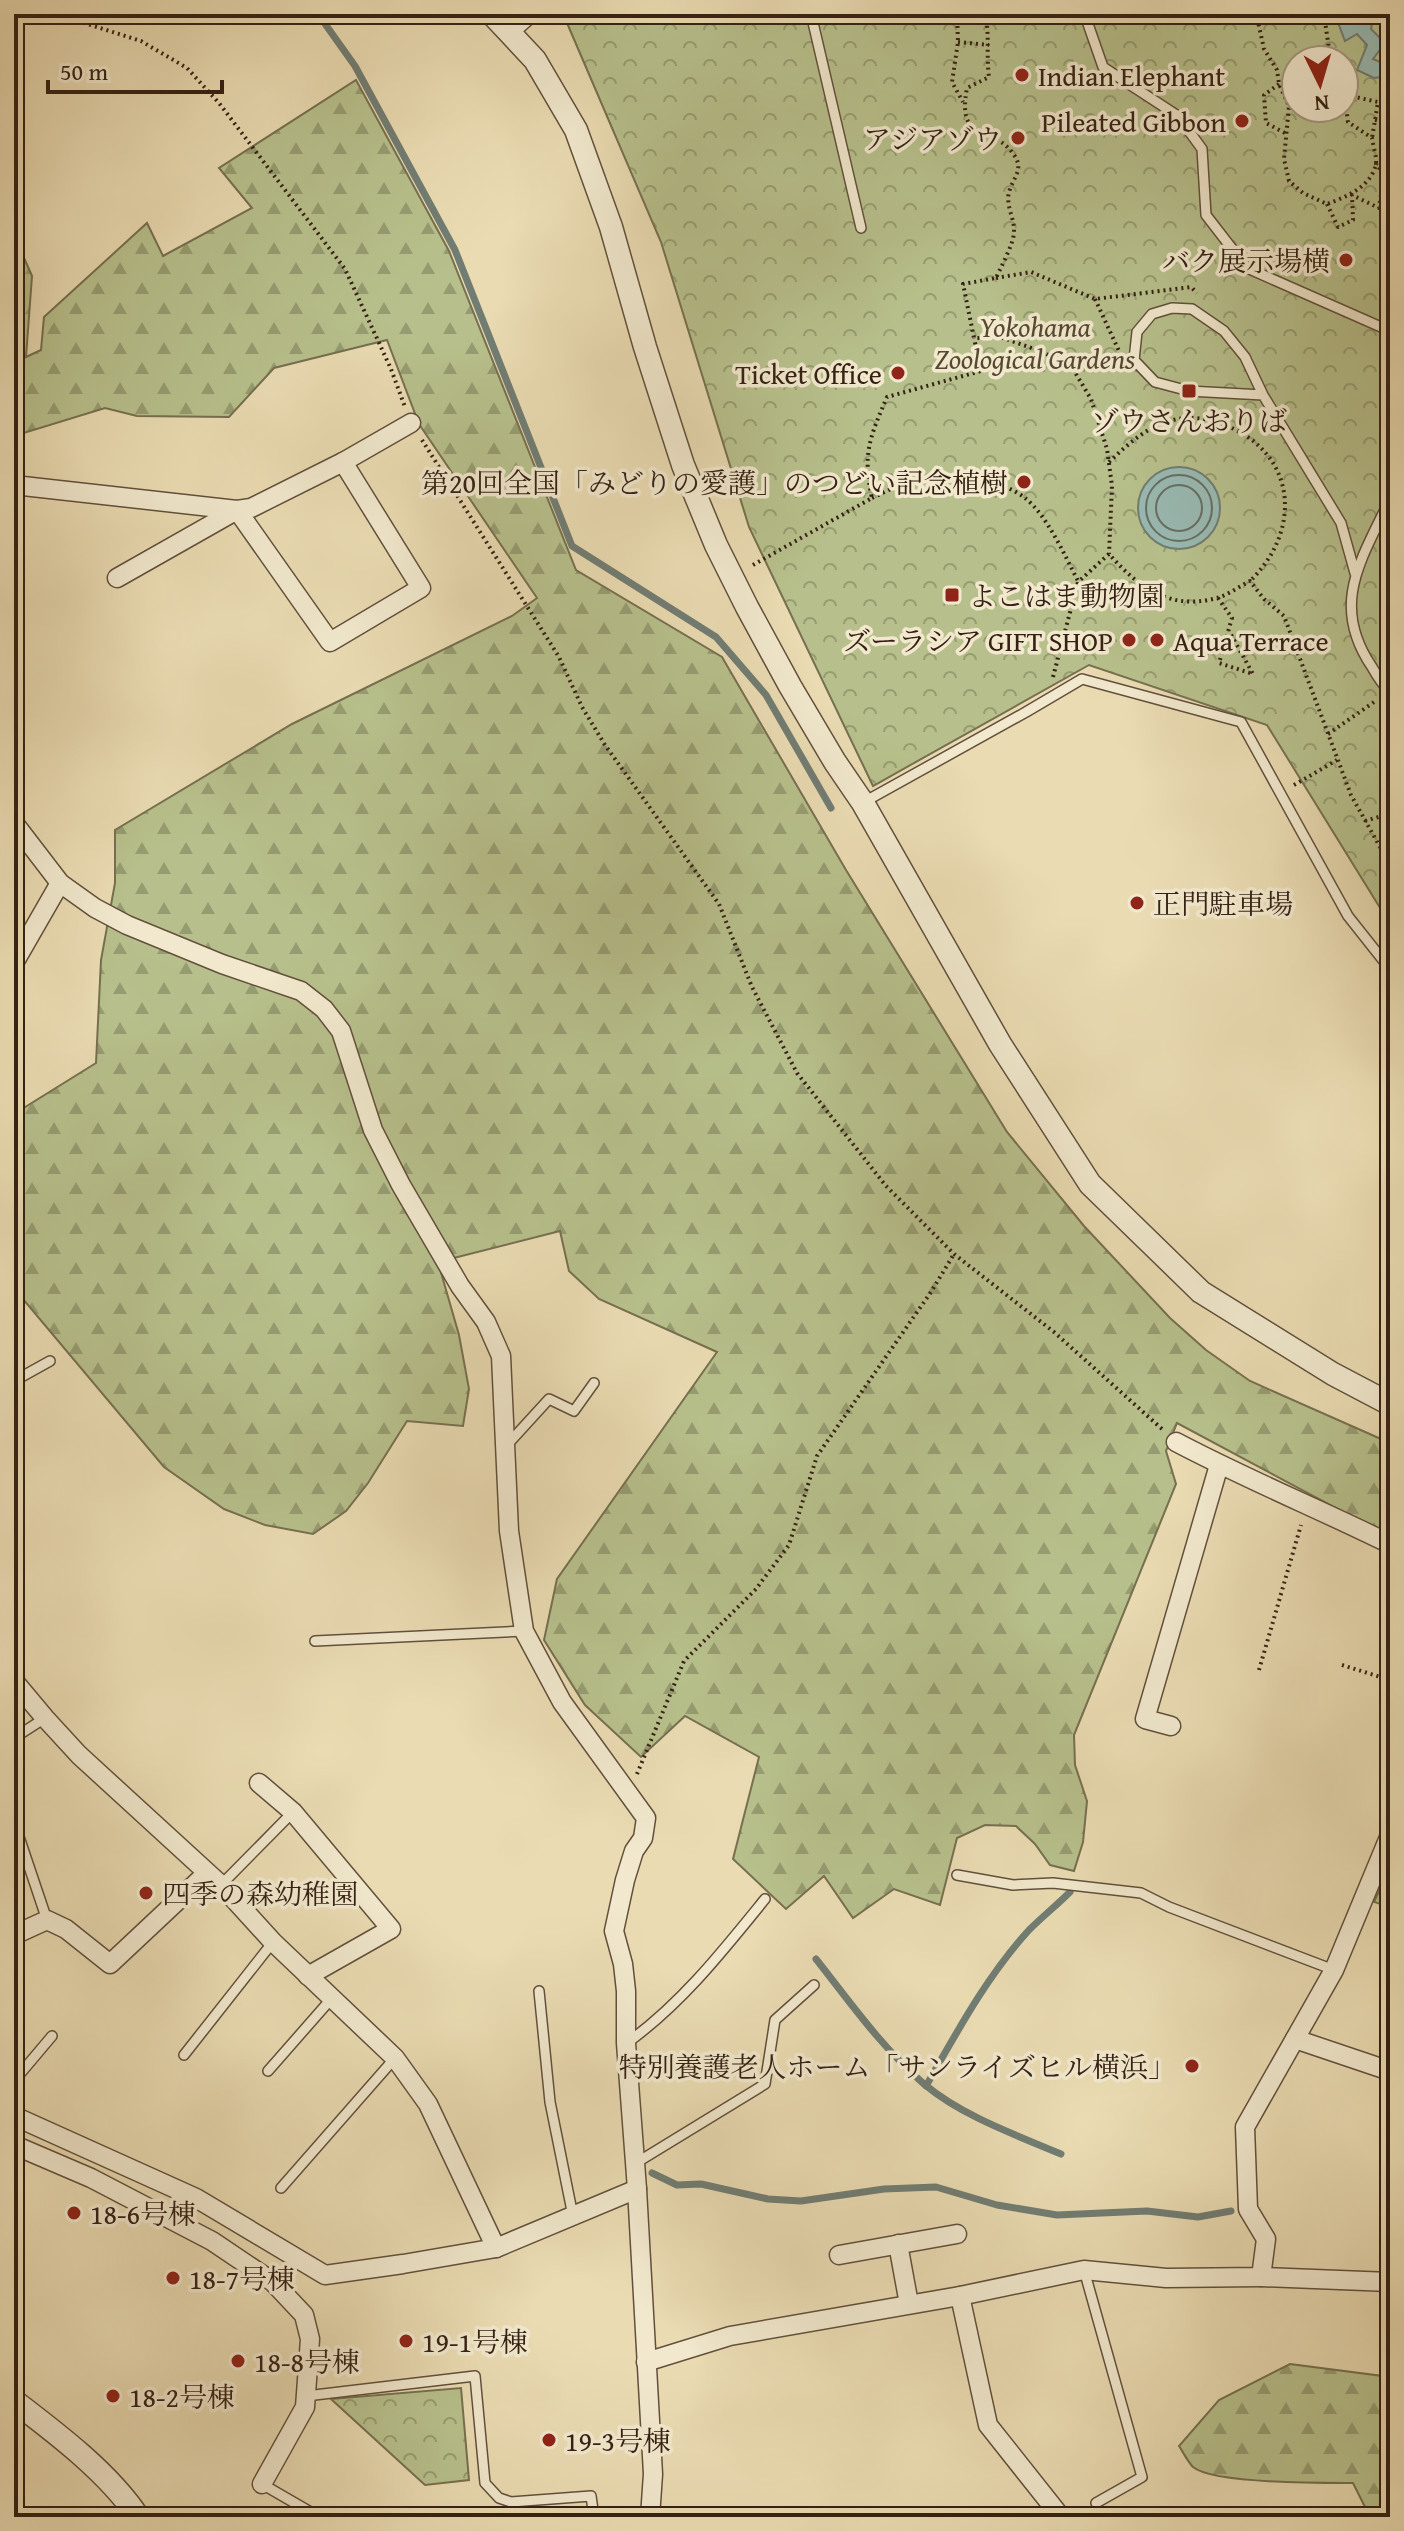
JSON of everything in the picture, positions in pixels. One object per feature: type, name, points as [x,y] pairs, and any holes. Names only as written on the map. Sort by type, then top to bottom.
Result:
[{"type":"street","points":[[492,14],[535,60],[576,130],[611,227],[683,465],[716,545],[790,686],[863,803],[1000,1044],[1090,1184],[1201,1292],[1333,1374],[1390,1404]]},
{"type":"street","points":[[509,32],[529,14]]},
{"type":"street","points":[[14,485],[237,510],[251,508],[343,462],[411,423]]},
{"type":"street","points":[[237,510],[330,642],[421,588],[343,462]]},
{"type":"street","points":[[117,578],[237,510]]},
{"type":"street","points":[[14,823],[60,883],[95,908],[127,925],[222,964],[301,991],[324,1009],[341,1031],[373,1130],[401,1185],[460,1286],[486,1322],[501,1356],[509,1531],[524,1631],[562,1702],[646,1818],[643,1838],[634,1851],[625,1880],[614,1931],[623,1964],[636,2163],[653,2474],[650,2517]]},
{"type":"street","points":[[14,963],[60,883]]},
{"type":"street","points":[[1176,1442],[1390,1544]]},
{"type":"street","points":[[1171,1726],[1145,1719],[1219,1465]]},
{"type":"street","points":[[14,1681],[79,1755],[214,1879],[273,1942],[395,2058],[428,2104],[496,2248]]},
{"type":"street","points":[[259,1783],[293,1812],[391,1929],[308,1976]]},
{"type":"street","points":[[1261,2277],[1266,2239],[1248,2209],[1245,2127],[1334,1970],[1390,1835]]},
{"type":"street","points":[[14,1935],[47,1920],[66,1929],[110,1964],[214,1879]]},
{"type":"street","points":[[1295,2039],[1390,2071]]},
{"type":"street","points":[[14,2116],[196,2198],[325,2275],[496,2248],[637,2189]]},
{"type":"street","points":[[14,2145],[91,2178],[199,2234],[273,2282],[304,2315],[310,2339],[305,2407],[262,2484]]},
{"type":"street","points":[[839,2255],[957,2234]]},
{"type":"street","points":[[898,2244],[909,2304]]},
{"type":"street","points":[[646,2362],[730,2336],[960,2296],[1084,2270],[1166,2278],[1261,2277],[1390,2282]]},
{"type":"street","points":[[960,2296],[988,2425],[1061,2517]]},
{"type":"street","points":[[14,2401],[59,2435],[128,2501],[138,2517]]},
{"type":"lane","points":[[811,14],[861,228]]},
{"type":"lane","points":[[1094,14],[1088,24],[1103,67],[1178,116],[1202,149],[1206,215],[1247,268],[1390,331]]},
{"type":"lane","points":[[1263,395],[1189,391],[1155,382],[1134,360],[1137,332],[1152,314],[1172,308],[1192,309],[1224,331],[1245,357],[1263,395],[1341,523],[1355,573]]},
{"type":"lane","points":[[1388,691],[1353,634],[1350,599],[1355,573],[1390,499]]},
{"type":"lane","points":[[863,803],[1082,679],[1241,722],[1348,916],[1390,969]]},
{"type":"lane","points":[[14,1381],[50,1361]]},
{"type":"lane","points":[[506,1446],[549,1399],[574,1411],[594,1383]]},
{"type":"lane","points":[[315,1641],[524,1631]]},
{"type":"lane","points":[[14,1738],[45,1718]]},
{"type":"lane","points":[[214,1879],[293,1812]]},
{"type":"lane","points":[[14,1822],[47,1920]]},
{"type":"lane","points":[[957,1875],[1013,1885],[1053,1883],[1141,1893],[1169,1907],[1334,1970]]},
{"type":"lane","points":[[626,2043],[655,2023],[704,1974],[765,1899]]},
{"type":"lane","points":[[184,2055],[273,1942]]},
{"type":"lane","points":[[636,2163],[765,2084],[775,2020],[814,1985]]},
{"type":"lane","points":[[539,1991],[550,2102],[573,2216]]},
{"type":"lane","points":[[268,2071],[332,1998]]},
{"type":"lane","points":[[14,2081],[52,2036]]},
{"type":"lane","points":[[281,2188],[395,2058]]},
{"type":"lane","points":[[1084,2270],[1142,2477],[1096,2503]]},
{"type":"lane","points":[[306,2396],[475,2376],[485,2483],[499,2498],[511,2502],[591,2496],[594,2517]]},
{"type":"lane","points":[[262,2484],[319,2517]]},
{"type":"path","points":[[68,14],[78,21],[141,41],[187,68],[219,103],[345,269],[391,369],[411,423],[559,657],[582,707],[605,745],[719,904],[752,987],[797,1073],[886,1186],[954,1254],[1054,1332],[1176,1442]]},
{"type":"path","points":[[957,14],[958,42],[952,82],[964,105]]},
{"type":"path","points":[[985,14],[989,77],[967,88],[964,115],[968,123],[983,135],[998,141],[1014,154],[1019,166],[1008,202],[1015,233],[996,278]]},
{"type":"path","points":[[1233,14],[1257,17],[1260,37],[1277,70],[1279,84],[1289,106],[1284,159],[1289,181],[1303,193],[1327,204],[1338,227],[1353,220],[1352,195]]},
{"type":"path","points":[[1324,14],[1328,44]]},
{"type":"path","points":[[958,42],[989,45]]},
{"type":"path","points":[[1279,84],[1264,95],[1266,123],[1285,133]]},
{"type":"path","points":[[1352,195],[1379,208],[1384,174],[1376,164],[1372,138],[1378,102],[1360,98]]},
{"type":"path","points":[[1375,120],[1389,123]]},
{"type":"path","points":[[1351,124],[1372,138]]},
{"type":"path","points":[[1327,204],[1352,195],[1376,164],[1390,155]]},
{"type":"path","points":[[872,498],[867,476],[869,440],[887,397],[981,371],[963,284],[1031,272],[1095,299],[1191,287],[1201,296]]},
{"type":"path","points":[[974,338],[1003,338],[1043,352],[1073,369],[1091,399],[1107,449],[1112,486],[1109,554],[1129,577],[1145,589],[1172,600],[1195,601],[1218,598],[1250,581],[1267,565],[1284,524],[1286,501],[1279,474],[1265,451],[1244,434],[1220,422],[1192,417],[1165,422],[1143,433],[1109,462]]},
{"type":"path","points":[[753,565],[872,498],[914,479],[958,474],[998,484],[1026,498],[1050,528],[1078,582]]},
{"type":"path","points":[[1051,684],[1078,582],[1109,554]]},
{"type":"path","points":[[1250,581],[1264,599],[1284,616],[1351,795],[1390,865]]},
{"type":"path","points":[[1218,598],[1232,618],[1219,663],[1253,674],[1229,631]]},
{"type":"path","points":[[1327,734],[1388,691]]},
{"type":"path","points":[[1279,794],[1337,760]]},
{"type":"path","points":[[1365,821],[1385,815]]},
{"type":"path","points":[[629,1794],[684,1661],[756,1589],[789,1545],[817,1456],[954,1254]]},
{"type":"path","points":[[1259,1670],[1307,1504]]},
{"type":"path","points":[[1342,1665],[1390,1680]]},
{"type":"green space","name":"Yokohama Zoological Gardens","points":[[567,14],[1390,14],[1390,924],[1267,725],[1089,665],[873,786],[749,527],[661,242],[564,16]]},
{"type":"green space","points":[[356,80],[449,251],[576,570],[722,657],[846,870],[1007,1132],[1084,1226],[1170,1318],[1206,1350],[1250,1381],[1390,1443],[1390,1537],[1177,1423],[1166,1451],[1176,1484],[1074,1735],[1075,1765],[1087,1801],[1083,1842],[1074,1871],[1050,1865],[1035,1844],[1016,1826],[985,1825],[957,1838],[940,1905],[894,1889],[853,1918],[824,1876],[786,1909],[733,1859],[759,1757],[685,1716],[641,1757],[585,1705],[544,1640],[557,1579],[717,1352],[599,1299],[569,1271],[560,1231],[438,1262],[459,1335],[469,1389],[463,1426],[407,1421],[368,1483],[346,1511],[313,1534],[265,1525],[224,1509],[164,1467],[14,1285],[14,1114],[96,1063],[101,960],[115,883],[115,830],[292,724],[512,616],[537,598],[419,424],[387,340],[274,368],[229,417],[137,416],[105,408],[14,436],[14,235],[32,276],[26,357],[41,350],[44,317],[147,223],[163,256],[252,208],[219,168]]},
{"type":"green space","points":[[1390,1867],[1390,1907],[1374,1902]]},
{"type":"green space","points":[[1290,2364],[1390,2377],[1390,2517],[1370,2517],[1353,2483],[1222,2477],[1204,2473],[1187,2460],[1179,2446],[1219,2400]]},
{"type":"green space","points":[[461,2388],[469,2480],[425,2485],[331,2399]]},
{"type":"water","points":[[1344,14],[1374,14],[1371,29],[1385,43],[1373,59],[1390,66],[1390,76],[1374,78],[1360,71],[1367,45],[1357,34],[1345,41],[1337,20]]},
{"type":"water","points":[[1179,467],[1195,470],[1208,479],[1217,492],[1220,508],[1217,524],[1208,537],[1195,546],[1179,549],[1163,546],[1150,537],[1141,524],[1138,508],[1141,492],[1150,479],[1163,470]]},
{"type":"waterway","points":[[318,14],[355,66],[455,250],[572,546],[716,637],[766,695],[831,808]]},
{"type":"waterway","points":[[1301,14],[1306,19],[1337,20]]},
{"type":"waterway","points":[[926,2086],[973,2005],[1000,1966],[1029,1930],[1070,1892]]},
{"type":"waterway","points":[[816,1959],[880,2040],[924,2084],[972,2115],[1061,2154]]},
{"type":"waterway","points":[[652,2173],[677,2185],[701,2184],[768,2199],[801,2201],[884,2189],[936,2187],[997,2205],[1057,2215],[1147,2211],[1198,2217],[1231,2211]]},
{"type":"place","name":"Indian Elephant","points":[[1022,75]]},
{"type":"place","name":"Pileated Gibbon","points":[[1242,121]]},
{"type":"place","name":"アジアゾウ","points":[[1018,138]]},
{"type":"place","name":"バク展示場横","points":[[1346,260]]},
{"type":"place","name":"Ticket Office","points":[[898,373]]},
{"type":"place","name":"ゾウさんおりば","points":[[1189,391]]},
{"type":"place","name":"第20回全国「みどりの愛護」のつどい記念植樹","points":[[1024,482]]},
{"type":"place","name":"よこはま動物園","points":[[952,595]]},
{"type":"place","name":"ズーラシア GIFT SHOP","points":[[1129,640]]},
{"type":"place","name":"Aqua Terrace","points":[[1157,640]]},
{"type":"place","name":"正門駐車場","points":[[1137,903]]},
{"type":"place","name":"四季の森幼稚園","points":[[146,1893]]},
{"type":"place","name":"特別養護老人ホーム「サンライズヒル横浜」","points":[[1192,2066]]},
{"type":"place","name":"18-6号棟","points":[[74,2213]]},
{"type":"place","name":"18-7号棟","points":[[173,2278]]},
{"type":"place","name":"19-1号棟","points":[[406,2341]]},
{"type":"place","name":"18-8号棟","points":[[238,2361]]},
{"type":"place","name":"18-2号棟","points":[[113,2396]]},
{"type":"place","name":"19-3号棟","points":[[549,2440]]}]
